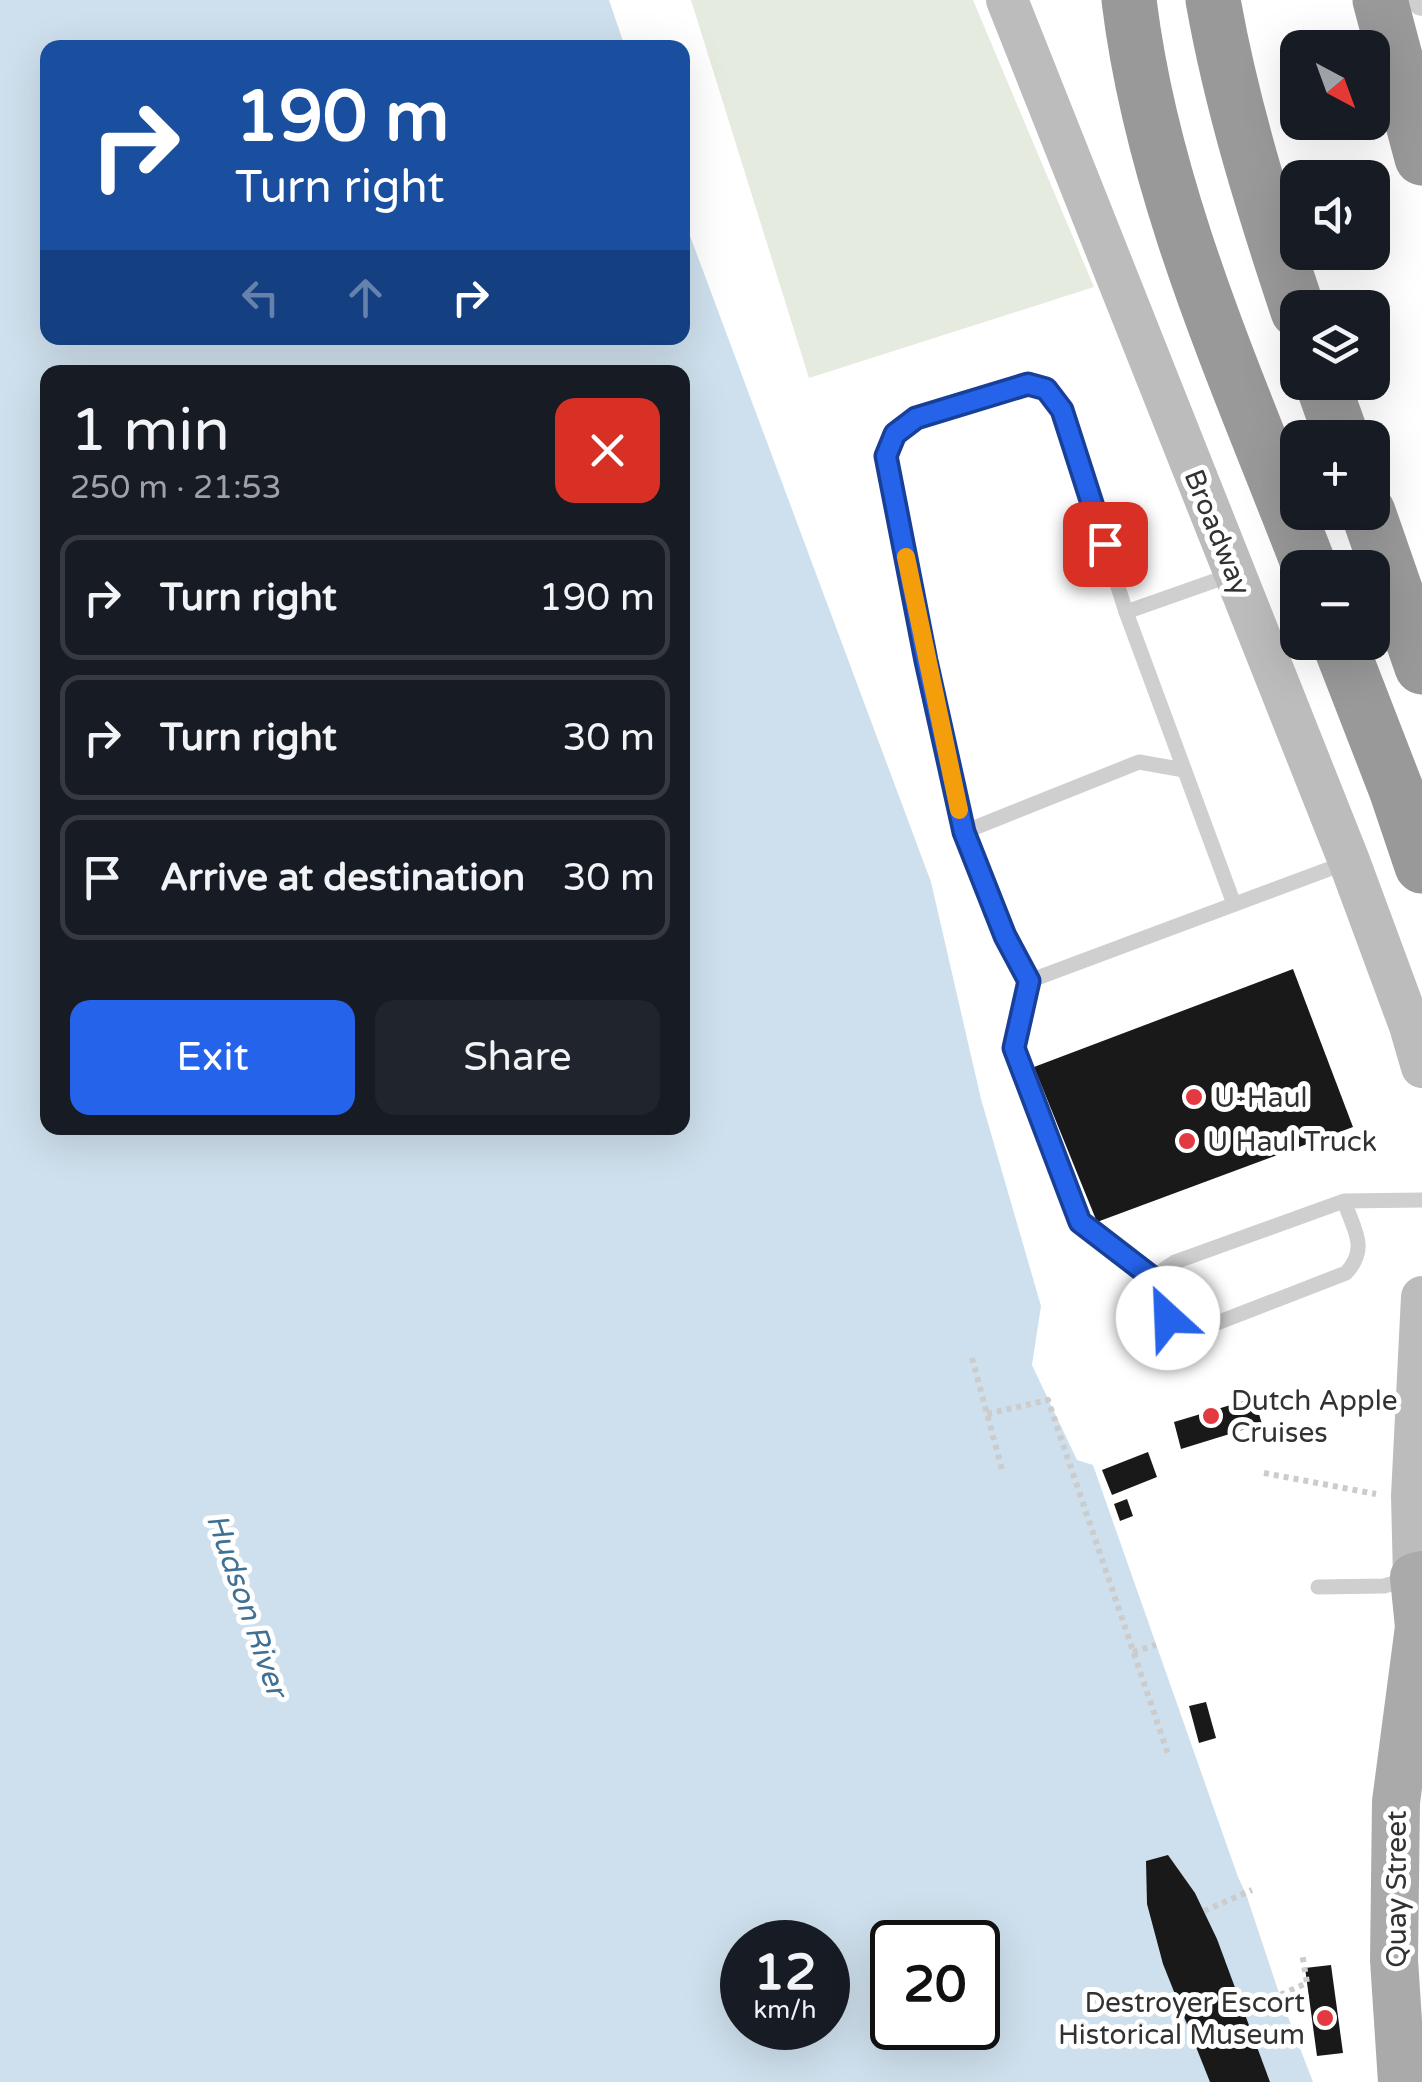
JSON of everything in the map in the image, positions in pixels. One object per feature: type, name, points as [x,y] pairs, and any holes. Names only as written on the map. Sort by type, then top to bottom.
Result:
[{"type":"highway","points":[[1129,0],[1146,101],[1167,186],[1303,550]]},
{"type":"highway","points":[[1213,0],[1236,111],[1291,290]]},
{"type":"highway","points":[[1401,2],[1422,70]]},
{"type":"highway","points":[[1401,2],[1422,158]]},
{"type":"highway","points":[[1374,530],[1422,667]]},
{"type":"highway","points":[[1346,660],[1422,866]]},
{"type":"highway","points":[[1396,789],[1422,885]]},
{"type":"main road","name":"Quay Street","points":[[1402,2082],[1394,1960],[1396,1818],[1419,1627],[1418,1576]]},
{"type":"street","name":"Broadway","points":[[1007,0],[1349,862],[1422,1067]]},
{"type":"street","points":[[1418,1576],[1412,1496],[1421,1326]]},
{"type":"lane","points":[[1234,904],[1126,612],[1062,410],[1046,389],[1028,384],[916,418],[895,434],[886,456],[926,661],[964,832],[1005,936],[1029,981],[1014,1048],[1080,1222],[1158,1282],[1168,1318],[1177,1329],[1191,1333],[1346,1273],[1360,1250],[1344,1201]]},
{"type":"lane","points":[[1126,612],[1235,574]]},
{"type":"lane","points":[[964,832],[1139,762],[1184,770]]},
{"type":"lane","points":[[1029,981],[1349,862]]},
{"type":"lane","points":[[1158,1282],[1164,1270],[1175,1262],[1344,1201],[1422,1200]]},
{"type":"lane","points":[[1318,1587],[1384,1586],[1418,1576]]},
{"type":"path","points":[[972,1358],[1003,1473]]},
{"type":"path","points":[[987,1414],[1048,1400],[1169,1757]]},
{"type":"path","points":[[1264,1474],[1389,1496]]},
{"type":"path","points":[[1133,1652],[1156,1645]]},
{"type":"path","points":[[1204,1911],[1252,1890]]},
{"type":"path","points":[[1244,2011],[1307,1983],[1302,1953]]},
{"type":"shaded area","points":[[691,0],[973,0],[1094,287],[809,378]]},
{"type":"water","name":"Hudson River","points":[[0,0],[609,0],[623,40],[40,40],[40,345],[690,345],[690,236],[931,882],[981,1099],[1041,1306],[1032,1365],[1077,1460],[1093,1465],[1313,2082],[0,2082]]},
{"type":"building","name":"U-Haul","points":[[1293,969],[1353,1127],[1097,1222],[1034,1067]]},
{"type":"building","points":[[1254,1398],[1262,1424],[1181,1449],[1174,1422]]},
{"type":"building","points":[[1148,1452],[1157,1477],[1112,1495],[1102,1470]]},
{"type":"building","points":[[1127,1499],[1133,1516],[1120,1521],[1114,1504]]},
{"type":"building","points":[[1206,1702],[1216,1738],[1199,1743],[1189,1706]]},
{"type":"building","points":[[1168,1855],[1195,1893],[1217,1939],[1270,2082],[1210,2082],[1163,1964],[1147,1904],[1146,1861]]},
{"type":"building","name":"Destroyer Escort Historical Museum","points":[[1331,1965],[1343,2053],[1317,2056],[1305,1968]]},
{"type":"slow traffic","points":[[906,557],[959,810]]},
{"type":"place","name":"U-Haul","points":[[1194,1097]]},
{"type":"place","name":"U Haul Truck","points":[[1187,1141]]},
{"type":"place","name":"Dutch Apple Cruises","points":[[1211,1416]]},
{"type":"place","name":"Destroyer Escort Historical Museum","points":[[1325,2018]]},
{"type":"route","points":[[1105,544],[1062,410],[1046,389],[1028,384],[916,418],[895,434],[886,456],[964,832],[1005,936],[1029,981],[1014,1048],[1080,1222],[1158,1282],[1168,1318]]}]
